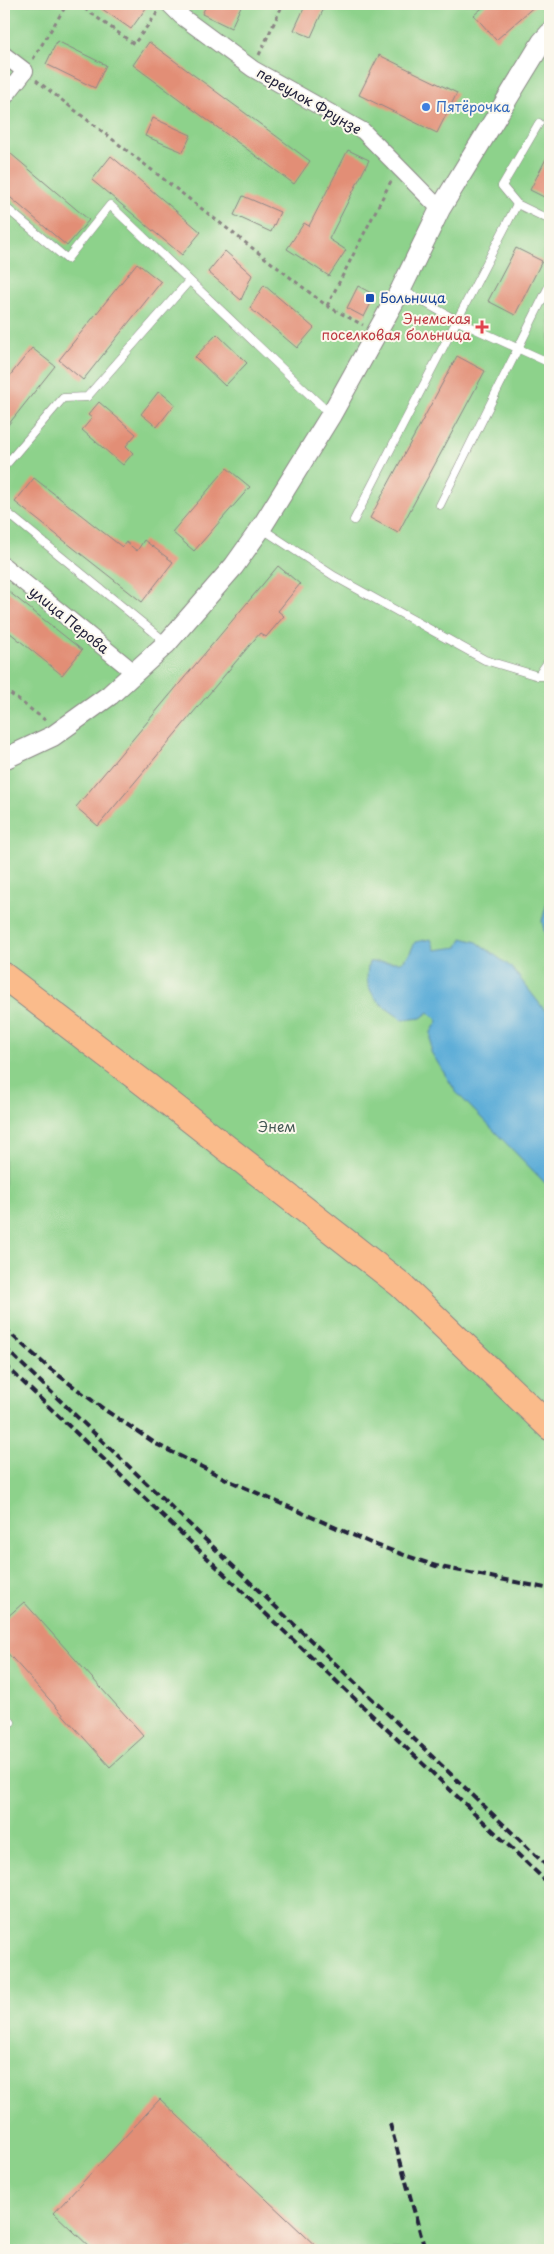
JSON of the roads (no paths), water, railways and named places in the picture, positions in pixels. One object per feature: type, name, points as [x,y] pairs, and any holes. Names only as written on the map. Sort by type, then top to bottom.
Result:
[{"type":"highway","points":[[4,976],[146,1084],[401,1285],[550,1427]]},
{"type":"street","name":"переулок Фрунзе","points":[[164,7],[184,10],[253,69],[363,131],[440,209]]},
{"type":"street","points":[[4,759],[59,731],[110,695],[167,643],[234,566],[261,528],[331,415],[400,289],[440,209],[542,42],[550,33]]},
{"type":"street","points":[[4,55],[25,71],[4,98]]},
{"type":"street","name":"улица Перова","points":[[4,566],[135,674]]},
{"type":"lane","points":[[539,122],[502,186],[517,204],[550,220]]},
{"type":"lane","points":[[354,520],[517,204]]},
{"type":"lane","points":[[4,206],[67,259],[110,205],[331,415]]},
{"type":"lane","points":[[4,467],[63,398],[87,397],[189,281]]},
{"type":"lane","points":[[440,505],[550,284]]},
{"type":"lane","points":[[400,289],[458,320],[550,363]]},
{"type":"lane","points":[[4,510],[167,643]]},
{"type":"lane","points":[[261,528],[334,576],[485,660],[538,676],[550,676]]},
{"type":"lane","points":[[538,676],[550,659]]},
{"type":"water","points":[[550,892],[550,959],[542,921]]},
{"type":"water","points":[[462,938],[477,942],[511,967],[550,1017],[550,1188],[456,1092],[431,1052],[431,1032],[438,1021],[429,1012],[421,1018],[403,1020],[380,1003],[370,990],[367,973],[369,962],[401,962],[409,955],[415,942],[431,939],[435,950],[458,947]]},
{"type":"railway","points":[[4,1328],[49,1368],[105,1410],[158,1445],[230,1481],[373,1544],[436,1566],[550,1589]]},
{"type":"railway","points":[[4,1347],[550,1869]]},
{"type":"railway","points":[[4,1364],[550,1885]]},
{"type":"railway","points":[[390,2124],[425,2250]]},
{"type":"place","name":"Пятёрочка","points":[[426,107]]},
{"type":"place","name":"Больница","points":[[370,298]]},
{"type":"place","name":"Энемская поселковая больница","points":[[482,327]]},
{"type":"park label","name":"Энем","points":[[277,1127]]}]
